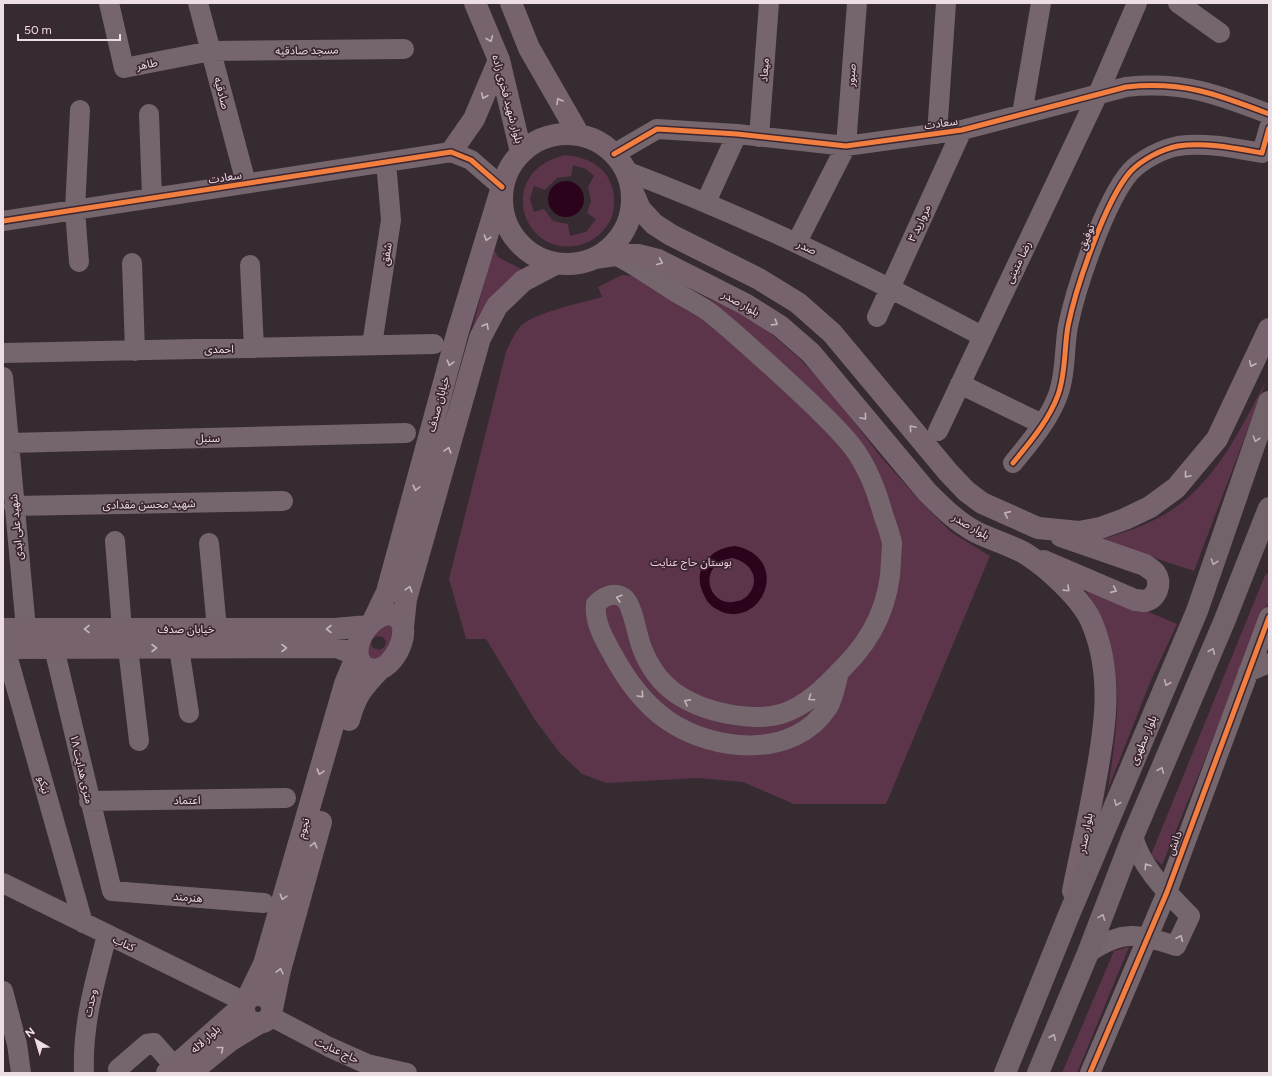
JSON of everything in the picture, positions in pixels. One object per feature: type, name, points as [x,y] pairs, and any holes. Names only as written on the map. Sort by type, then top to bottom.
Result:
[{"type":"highway","name":"بلوار مطهری","points":[[1005,1073],[1068,917],[1197,612],[1269,402]]},
{"type":"highway","points":[[1038,1073],[1088,954],[1133,836],[1224,622],[1269,508]]},
{"type":"main road","name":"بلوار شهید فخری زاده","points":[[475,3],[499,60],[522,152]]},
{"type":"main road","points":[[511,3],[529,48],[579,135]]},
{"type":"main road","points":[[451,152],[474,120],[499,60]]},
{"type":"main road","points":[[624,172],[631,211],[624,230],[605,256],[575,264],[554,264],[535,257],[519,244],[507,227],[501,208],[502,187],[509,168],[522,152],[538,140],[558,134],[579,135],[598,141],[624,172],[640,209],[654,224],[671,235],[759,279],[798,303],[832,333],[948,472],[966,491],[982,503],[1038,528],[1145,565],[1155,573],[1158,581],[1158,589],[1154,596],[1145,601],[1135,600],[1026,554]]},
{"type":"main road","name":"خیابان صدف","points":[[4,642],[54,648],[217,629],[335,629],[371,623],[387,592],[458,331],[502,187]]},
{"type":"main road","name":"بلوار صدر","points":[[605,256],[638,255],[658,260],[745,304],[780,326],[811,353],[927,492],[947,512],[976,531],[1026,554],[1077,599],[1092,622],[1099,645],[1105,676],[1106,707],[1102,746],[1068,917]]},
{"type":"main road","name":"خیابان صدف","points":[[403,628],[406,598],[480,338],[497,306],[523,280],[554,264]]},
{"type":"main road","points":[[1038,528],[1079,532],[1100,528],[1150,507],[1176,488],[1217,439],[1269,329]]},
{"type":"main road","points":[[392,614],[399,619],[403,628],[400,646],[393,657],[381,668],[377,670],[365,668],[358,661],[357,655],[360,639],[371,623],[382,615],[392,614]]},
{"type":"main road","name":"خیابان صدف","points":[[4,642],[26,629],[125,639],[179,648],[337,647],[357,655]]},
{"type":"main road","name":"نجوم","points":[[245,1002],[264,964],[346,684],[357,655]]},
{"type":"main road","name":"نجوم","points":[[267,1016],[352,709],[360,691],[381,668]]},
{"type":"main road","points":[[245,1002],[244,1014],[247,1018],[255,1023],[267,1016]]},
{"type":"main road","name":"بلوار لاله","points":[[177,1071],[245,1002]]},
{"type":"main road","name":"بلوار لاله","points":[[177,1071],[231,1040],[267,1016]]},
{"type":"street","name":"طاهر","points":[[109,3],[124,68],[211,51]]},
{"type":"street","name":"صادقیه","points":[[198,3],[246,184]]},
{"type":"street","name":"میعاد","points":[[759,137],[769,3]]},
{"type":"street","name":"صبور","points":[[846,146],[857,3]]},
{"type":"street","points":[[937,134],[946,3]]},
{"type":"street","points":[[1022,114],[1041,3]]},
{"type":"street","name":"رضا متینی","points":[[938,431],[1098,94],[1137,3]]},
{"type":"street","points":[[1178,3],[1220,33]]},
{"type":"street","name":"مسجد صادقیه","points":[[211,51],[404,49]]},
{"type":"street","name":"سعادت","points":[[624,172],[657,129],[737,134],[846,146],[962,130],[1126,87],[1150,84],[1179,86],[1229,99],[1269,114]]},
{"type":"street","points":[[79,262],[75,210],[80,110]]},
{"type":"street","points":[[149,114],[152,198]]},
{"type":"street","name":"توفیق","points":[[1013,463],[1042,424],[1058,395],[1069,320],[1081,279],[1111,203],[1131,172],[1160,152],[1177,146],[1214,145],[1262,153],[1269,128]]},
{"type":"street","name":"مروارید ۳","points":[[876,317],[962,130]]},
{"type":"street","points":[[706,202],[737,134]]},
{"type":"street","points":[[797,242],[846,146]]},
{"type":"street","name":"سعادت","points":[[3,221],[451,152]]},
{"type":"street","points":[[451,152],[471,160],[502,187]]},
{"type":"street","name":"شفق","points":[[372,345],[391,220],[386,162]]},
{"type":"street","name":"صدر","points":[[624,172],[706,202],[797,242],[890,287],[982,336]]},
{"type":"street","points":[[605,256],[636,265],[711,314],[811,404],[848,441],[873,482],[892,544],[891,574],[887,598],[880,616],[866,642],[839,672],[825,688],[799,706],[782,713],[765,717],[750,718],[709,710],[692,704],[677,696],[653,670],[643,650],[630,606],[625,599],[610,595],[602,598],[596,604],[595,613],[602,634],[619,667],[639,693],[665,719],[676,726],[694,734],[735,745],[752,746],[775,743],[797,736],[812,726],[829,706],[839,672]]},
{"type":"street","points":[[132,263],[135,350]]},
{"type":"street","points":[[250,266],[254,348]]},
{"type":"street","name":"احمدی","points":[[3,353],[434,344]]},
{"type":"street","name":"شهید علی ابدی","points":[[3,377],[26,629]]},
{"type":"street","points":[[960,384],[1042,424]]},
{"type":"street","name":"سنبل","points":[[9,443],[406,433]]},
{"type":"street","name":"شهید محسن مقدادی","points":[[14,506],[284,501]]},
{"type":"street","points":[[115,541],[125,639],[139,741]]},
{"type":"street","points":[[209,543],[217,629]]},
{"type":"street","name":"دانش","points":[[1090,1073],[1167,892],[1269,617]]},
{"type":"street","name":"نیکو","points":[[4,642],[83,923]]},
{"type":"street","name":"۱۸ متری هدایت","points":[[54,648],[89,801],[112,891]]},
{"type":"street","points":[[179,648],[190,714]]},
{"type":"street","points":[[1248,672],[1269,663]]},
{"type":"street","name":"اعتماد","points":[[89,801],[286,798]]},
{"type":"street","points":[[1088,954],[1100,945],[1119,937],[1148,937],[1176,946],[1190,916],[1167,892],[1142,858],[1133,836]]},
{"type":"street","name":"کتاب","points":[[3,883],[245,1002]]},
{"type":"street","name":"هنرمند","points":[[112,891],[264,903]]},
{"type":"street","name":"وحدت","points":[[84,1073],[83,1052],[85,1026],[107,935]]},
{"type":"street","points":[[3,991],[10,1044],[21,1073]]},
{"type":"street","name":"حاج عنایت","points":[[267,1016],[329,1047],[365,1068],[407,1073]]},
{"type":"street","points":[[118,1069],[147,1044],[154,1043],[177,1071]]},
{"type":"green space","points":[[565,155],[588,160],[597,165],[604,172],[613,190],[613,213],[607,226],[596,237],[588,242],[566,246],[548,242],[534,231],[525,215],[523,197],[528,180],[542,165]],"holes":[[[573,165],[586,169],[594,176],[588,187],[591,201],[587,213],[596,219],[586,232],[570,236],[568,224],[553,221],[544,209],[534,212],[530,199],[534,186],[545,190],[557,178],[571,176]]]},
{"type":"green space","points":[[493,248],[498,257],[523,270],[506,282],[493,297],[472,330]]},
{"type":"green space","name":"بوستان حاج عنایت","points":[[622,275],[661,279],[742,313],[770,333],[800,359],[828,389],[881,457],[920,501],[951,532],[990,556],[886,804],[794,804],[743,782],[698,778],[607,783],[582,774],[560,753],[535,720],[486,639],[466,639],[449,579],[506,352],[520,327],[526,322],[558,309],[602,297],[598,287]]},
{"type":"green space","points":[[1266,381],[1194,571],[1100,540],[1152,521],[1173,509],[1191,495],[1206,479],[1233,442]]},
{"type":"green space","points":[[1266,573],[1269,575],[1269,601],[1162,865],[1151,855]]},
{"type":"green space","points":[[1082,584],[1177,624],[1151,680],[1108,789],[1117,708],[1117,684],[1114,660],[1107,635],[1097,610]]},
{"type":"green space","points":[[396,624],[387,654],[370,661],[364,647],[374,628]],"holes":[[[377,636],[383,637],[386,641],[385,646],[380,650],[373,648],[371,643],[373,638]]]},
{"type":"green space","points":[[1129,947],[1077,1073],[1062,1073],[1114,951]]},
{"type":"shaded area","points":[[563,181],[569,181],[579,186],[584,199],[579,212],[569,217],[563,217],[553,212],[548,202],[548,196],[553,186]]},
{"type":"shaded area","points":[[735,546],[752,553],[762,563],[767,576],[765,589],[759,601],[750,610],[737,614],[722,612],[715,608],[707,601],[701,589],[700,572],[704,564],[709,557],[725,548]],"holes":[[[732,558],[747,565],[753,573],[754,583],[751,591],[744,598],[738,601],[727,602],[719,599],[713,593],[710,585],[710,576],[713,568],[721,562]]]},
{"type":"cycle path","points":[[614,154],[657,129],[737,134],[846,146],[962,130],[1126,87],[1165,86],[1199,91],[1233,100],[1269,114]]},
{"type":"cycle path","points":[[1013,463],[1050,413],[1058,395],[1064,369],[1068,326],[1072,309],[1093,245],[1120,185],[1130,172],[1140,163],[1165,150],[1178,146],[1210,145],[1262,153],[1269,128]]},
{"type":"cycle path","points":[[3,221],[451,152],[471,160],[502,187]]},
{"type":"cycle path","points":[[1090,1073],[1167,892],[1269,617]]}]
